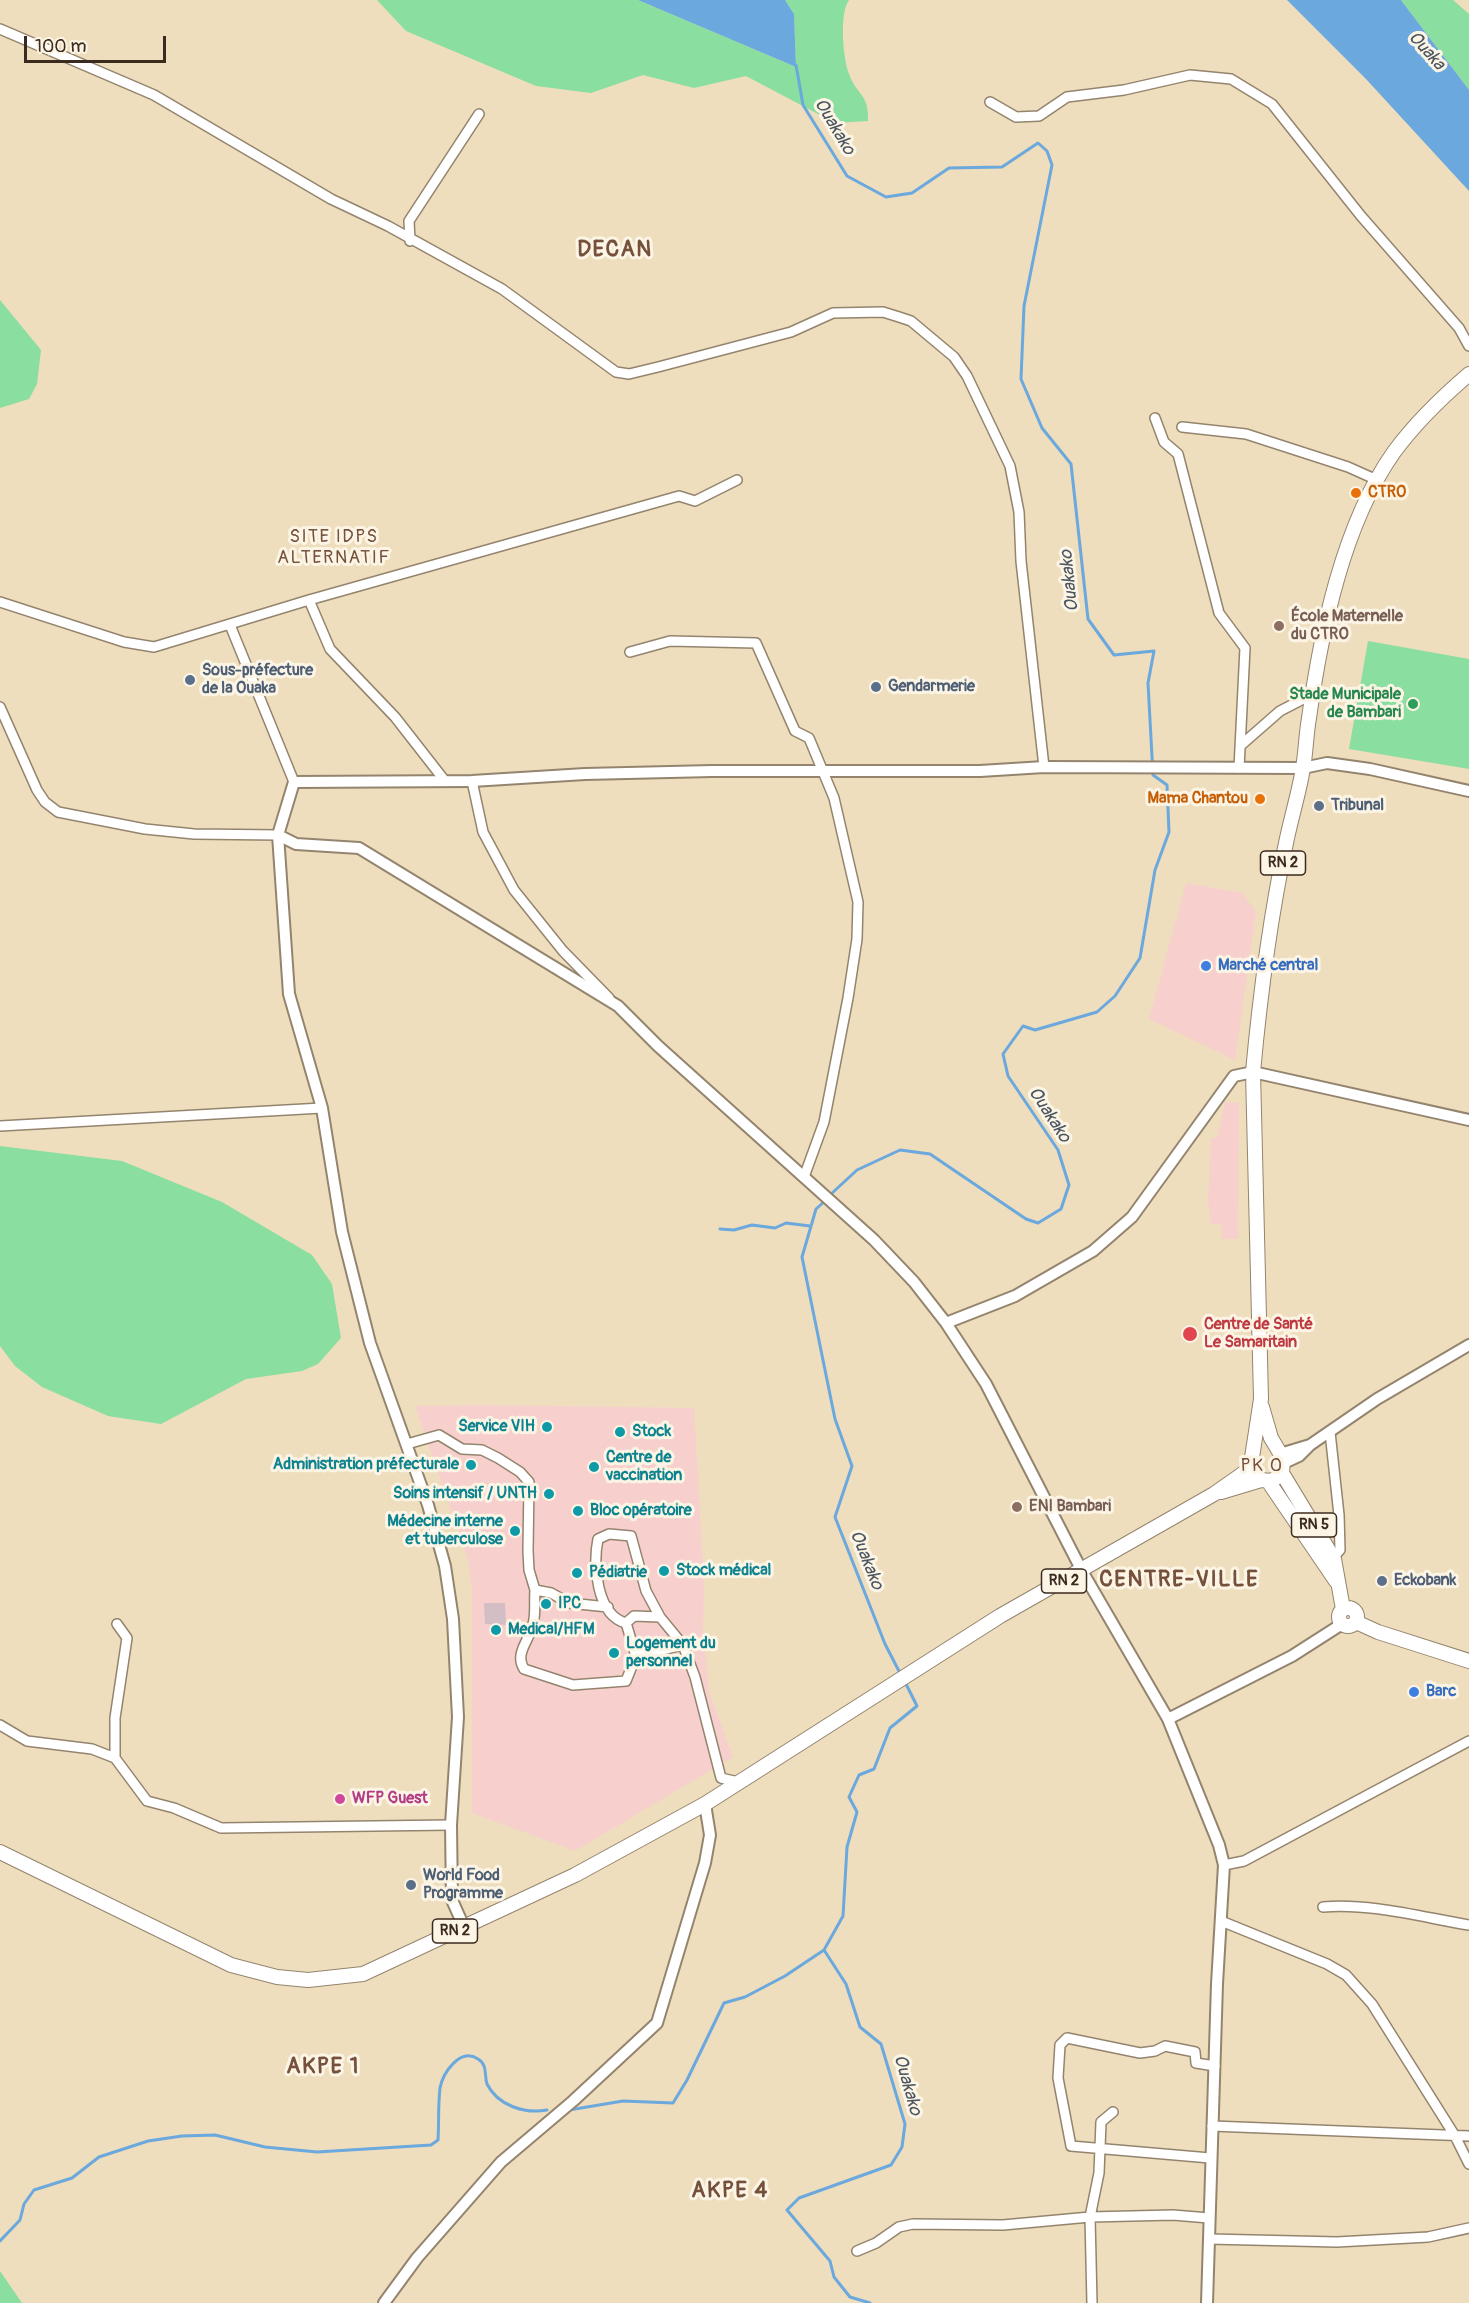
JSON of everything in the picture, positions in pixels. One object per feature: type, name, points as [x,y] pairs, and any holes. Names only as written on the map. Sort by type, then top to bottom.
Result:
[{"type":"main road","name":"RN 2","points":[[0,1852],[231,1965],[277,1977],[308,1980],[363,1974],[575,1875],[705,1804],[1000,1616],[1214,1494],[1252,1462],[1261,1399],[1253,1072],[1257,1025],[1286,845],[1303,768],[1313,694],[1332,602],[1355,525],[1377,480],[1394,453],[1429,410],[1469,374]]},
{"type":"main road","name":"RN 2","points":[[1261,1399],[1267,1426],[1281,1460]]},
{"type":"main road","points":[[1266,1448],[1281,1460],[1276,1479],[1264,1481],[1255,1475],[1252,1462],[1266,1448]]},
{"type":"main road","name":"RN 5","points":[[1281,1460],[1312,1535],[1328,1561],[1343,1609],[1348,1607],[1355,1610],[1358,1616],[1349,1623]]},
{"type":"main road","name":"RN 2","points":[[1214,1494],[1264,1481]]},
{"type":"main road","name":"RN 5","points":[[1264,1481],[1312,1535]]},
{"type":"main road","name":"RN 5","points":[[1349,1623],[1469,1661]]},
{"type":"street","points":[[0,29],[154,95],[313,189],[388,226],[410,241],[502,289],[616,372],[629,374],[791,332],[833,313],[883,312],[911,321],[954,357],[967,376],[1010,466],[1019,512],[1021,561],[1044,767]]},
{"type":"street","points":[[990,102],[1016,117],[1039,116],[1067,98],[1124,90],[1190,75],[1231,79],[1272,104],[1361,216],[1459,328],[1469,346]]},
{"type":"street","points":[[410,241],[408,221],[479,114]]},
{"type":"street","points":[[1155,418],[1164,442],[1178,454],[1219,613],[1245,648],[1239,768]]},
{"type":"street","points":[[1182,427],[1246,434],[1348,467],[1377,480]]},
{"type":"street","points":[[0,602],[140,646],[154,647],[309,600],[679,496],[695,501],[737,480]]},
{"type":"street","points":[[309,600],[330,649],[395,717],[445,781]]},
{"type":"street","points":[[230,625],[294,782],[278,835],[289,994],[322,1108],[342,1232],[370,1342],[407,1444],[445,1566],[453,1619],[459,1717],[451,1825],[452,1900],[464,1927]]},
{"type":"street","points":[[630,652],[670,641],[756,643],[795,731],[809,738],[834,798],[858,902],[857,939],[824,1122],[804,1177]]},
{"type":"street","points":[[1240,746],[1280,711],[1313,694]]},
{"type":"street","points":[[0,707],[37,790],[45,802],[58,812],[145,829],[194,834],[278,835],[296,844],[359,848],[618,1006]]},
{"type":"street","points":[[294,782],[472,782],[585,774],[980,771],[1044,767],[1303,768],[1326,763],[1370,769],[1469,791]]},
{"type":"street","points":[[472,782],[483,832],[514,890],[563,951],[658,1046],[874,1240],[906,1273],[946,1323],[986,1384],[1082,1571],[1168,1719],[1219,1845],[1224,1865],[1210,2158],[1207,2303]]},
{"type":"street","points":[[946,1323],[1015,1296],[1093,1251],[1132,1217],[1234,1076],[1253,1072],[1469,1119]]},
{"type":"street","points":[[0,1126],[322,1108]]},
{"type":"street","points":[[1281,1460],[1299,1456],[1310,1445],[1377,1398],[1469,1345]]},
{"type":"street","points":[[1328,1561],[1340,1550],[1339,1515],[1330,1432]]},
{"type":"street","points":[[407,1444],[439,1435],[462,1449],[482,1450],[520,1472],[529,1482],[529,1570],[535,1590],[534,1624],[521,1653],[521,1664],[524,1669],[573,1685],[597,1685],[626,1681],[636,1656],[626,1623]]},
{"type":"street","points":[[626,1623],[618,1621],[608,1607],[596,1579],[598,1539],[609,1534],[631,1536],[646,1592],[660,1617],[683,1645],[695,1677],[721,1778],[738,1782]]},
{"type":"street","points":[[535,1590],[551,1593],[569,1603],[608,1607]]},
{"type":"street","points":[[626,1623],[634,1616],[660,1617]]},
{"type":"street","points":[[1168,1719],[1292,1656],[1349,1623]]},
{"type":"street","points":[[116,1758],[115,1718],[127,1638],[117,1624]]},
{"type":"street","points":[[636,1656],[683,1645]]},
{"type":"street","points":[[0,1725],[27,1741],[92,1749],[116,1758],[147,1801],[174,1808],[221,1828],[451,1825]]},
{"type":"street","points":[[1224,1865],[1244,1861],[1469,1741]]},
{"type":"street","points":[[384,2303],[417,2258],[501,2162],[573,2101],[657,2023],[705,1863],[710,1835],[705,1804]]},
{"type":"street","points":[[1323,1907],[1344,1905],[1372,1908],[1469,1925]]},
{"type":"street","points":[[1221,1921],[1327,1964],[1347,1975],[1372,2004],[1455,2136],[1469,2164]]},
{"type":"street","points":[[1210,2158],[1071,2146],[1058,2078],[1062,2041],[1067,2038],[1140,2053],[1155,2051],[1165,2046],[1179,2047],[1195,2052],[1196,2063],[1215,2066]]},
{"type":"street","points":[[1092,2303],[1090,2217],[1099,2173],[1101,2122],[1113,2112]]},
{"type":"street","points":[[1212,2126],[1469,2136]]},
{"type":"street","points":[[857,2251],[876,2243],[898,2227],[913,2224],[1003,2225],[1090,2217],[1173,2215],[1209,2218]]},
{"type":"street","points":[[1209,2239],[1337,2242],[1428,2237],[1469,2228]]},
{"type":"shaded area","name":"Marché central","points":[[1186,883],[1243,893],[1256,912],[1235,1060],[1149,1019]]},
{"type":"shaded area","points":[[1225,1102],[1239,1103],[1238,1239],[1222,1239],[1222,1225],[1211,1224],[1208,1200],[1211,1138],[1217,1138]]},
{"type":"shaded area","points":[[415,1406],[694,1408],[704,1586],[703,1632],[709,1691],[733,1757],[575,1851],[472,1813],[472,1590],[468,1560]]},
{"type":"shaded area","points":[[484,1603],[505,1603],[506,1625],[485,1624]]},
{"type":"green space","points":[[377,0],[638,0],[796,67],[794,14],[785,0],[849,0],[843,25],[845,58],[852,81],[867,105],[868,121],[835,123],[746,76],[694,88],[643,75],[591,93],[536,86],[406,31]]},
{"type":"green space","points":[[1401,0],[1453,0],[1469,14],[1469,90]]},
{"type":"green space","points":[[0,300],[41,350],[37,384],[29,399],[0,408]]},
{"type":"green space","name":"Stade Municipale de Bambari","points":[[1368,641],[1469,659],[1469,769],[1349,749]]},
{"type":"green space","points":[[0,1146],[122,1161],[222,1202],[312,1255],[332,1284],[341,1338],[318,1364],[302,1371],[246,1379],[161,1424],[108,1416],[42,1387],[15,1366],[0,1346]]},
{"type":"green space","points":[[0,2271],[22,2303],[0,2303]]},
{"type":"water","points":[[638,0],[785,0],[794,14],[796,67]]},
{"type":"water","name":"Ouaka","points":[[1287,0],[1401,0],[1469,90],[1469,191],[1366,79]]},
{"type":"waterway","name":"Ouakako","points":[[796,65],[803,105],[847,176],[886,197],[912,193],[949,168],[1002,167],[1038,143],[1047,151],[1052,165],[1024,306],[1021,379],[1042,428],[1071,464],[1088,619],[1114,655],[1154,651],[1148,683],[1153,775],[1167,785],[1169,832],[1155,870],[1140,958],[1115,996],[1097,1012],[1035,1030],[1023,1026],[1003,1054],[1008,1076],[1058,1150],[1069,1185],[1061,1209],[1038,1223],[1026,1219],[930,1154],[900,1150],[857,1170],[830,1195]]},
{"type":"waterway","name":"Ouakako","points":[[826,1200],[816,1209],[802,1257],[835,1419],[852,1466],[835,1517],[885,1644],[901,1675]]},
{"type":"waterway","points":[[720,1229],[734,1230],[752,1225],[775,1228],[786,1223],[810,1226]]},
{"type":"waterway","name":"Ouakako","points":[[870,2303],[850,2297],[834,2277],[830,2261],[787,2210],[799,2198],[891,2165],[902,2147],[905,2124],[881,2044],[860,2027],[846,1984],[824,1950],[843,1916],[847,1847],[857,1812],[849,1797],[859,1775],[874,1769],[890,1728],[917,1706],[904,1680]]},
{"type":"waterway","points":[[569,2110],[623,2101],[673,2103],[687,2080],[724,2003],[745,1997],[785,1976],[824,1950]]},
{"type":"waterway","points":[[0,2241],[20,2220],[24,2204],[34,2190],[72,2178],[99,2157],[148,2141],[182,2136],[215,2135],[265,2147],[317,2152],[431,2145],[438,2140],[439,2094],[442,2082],[453,2063],[465,2056],[481,2061],[487,2084],[492,2092],[505,2103],[530,2111],[547,2110]]},
{"type":"place","name":"CTRO","points":[[1356,493]]},
{"type":"place","name":"École Maternelle du CTRO","points":[[1279,626]]},
{"type":"place","name":"Sous-préfecture de la Ouaka","points":[[190,680]]},
{"type":"place","name":"Gendarmerie","points":[[876,687]]},
{"type":"place","name":"Stade Municipale de Bambari","points":[[1413,704]]},
{"type":"place","name":"Mama Chantou","points":[[1260,799]]},
{"type":"place","name":"Tribunal","points":[[1319,806]]},
{"type":"place","name":"Marché central","points":[[1206,966]]},
{"type":"place","name":"Centre de Santé Le Samaritain","points":[[1190,1334]]},
{"type":"place","name":"Service VIH","points":[[547,1427]]},
{"type":"place","name":"Stock","points":[[620,1432]]},
{"type":"place","name":"Administration préfecturale","points":[[471,1465]]},
{"type":"place","name":"Centre de vaccination","points":[[594,1467]]},
{"type":"place","name":"Soins intensif / UNTH","points":[[549,1494]]},
{"type":"place","name":"ENI Bambari","points":[[1017,1507]]},
{"type":"place","name":"Bloc opératoire","points":[[578,1511]]},
{"type":"place","name":"Médecine interne et tuberculose","points":[[515,1531]]},
{"type":"place","name":"Stock médical","points":[[664,1571]]},
{"type":"place","name":"Pédiatrie","points":[[577,1573]]},
{"type":"place","name":"Eckobank","points":[[1382,1581]]},
{"type":"place","name":"IPC","points":[[546,1604]]},
{"type":"place","name":"Medical/HFM","points":[[496,1630]]},
{"type":"place","name":"Logement du personnel","points":[[614,1653]]},
{"type":"place","name":"Barc","points":[[1414,1692]]},
{"type":"place","name":"WFP Guest","points":[[340,1799]]},
{"type":"place","name":"World Food Programme","points":[[411,1885]]},
{"type":"district","name":"DECAN","points":[[615,250]]},
{"type":"district","name":"SITE IDPS ALTERNATIF","points":[[334,547]]},
{"type":"district","name":"PK 0","points":[[1262,1466]]},
{"type":"district","name":"CENTRE-VILLE","points":[[1179,1580]]},
{"type":"district","name":"AKPE 1","points":[[323,2067]]},
{"type":"district","name":"AKPE 4","points":[[730,2191]]}]
